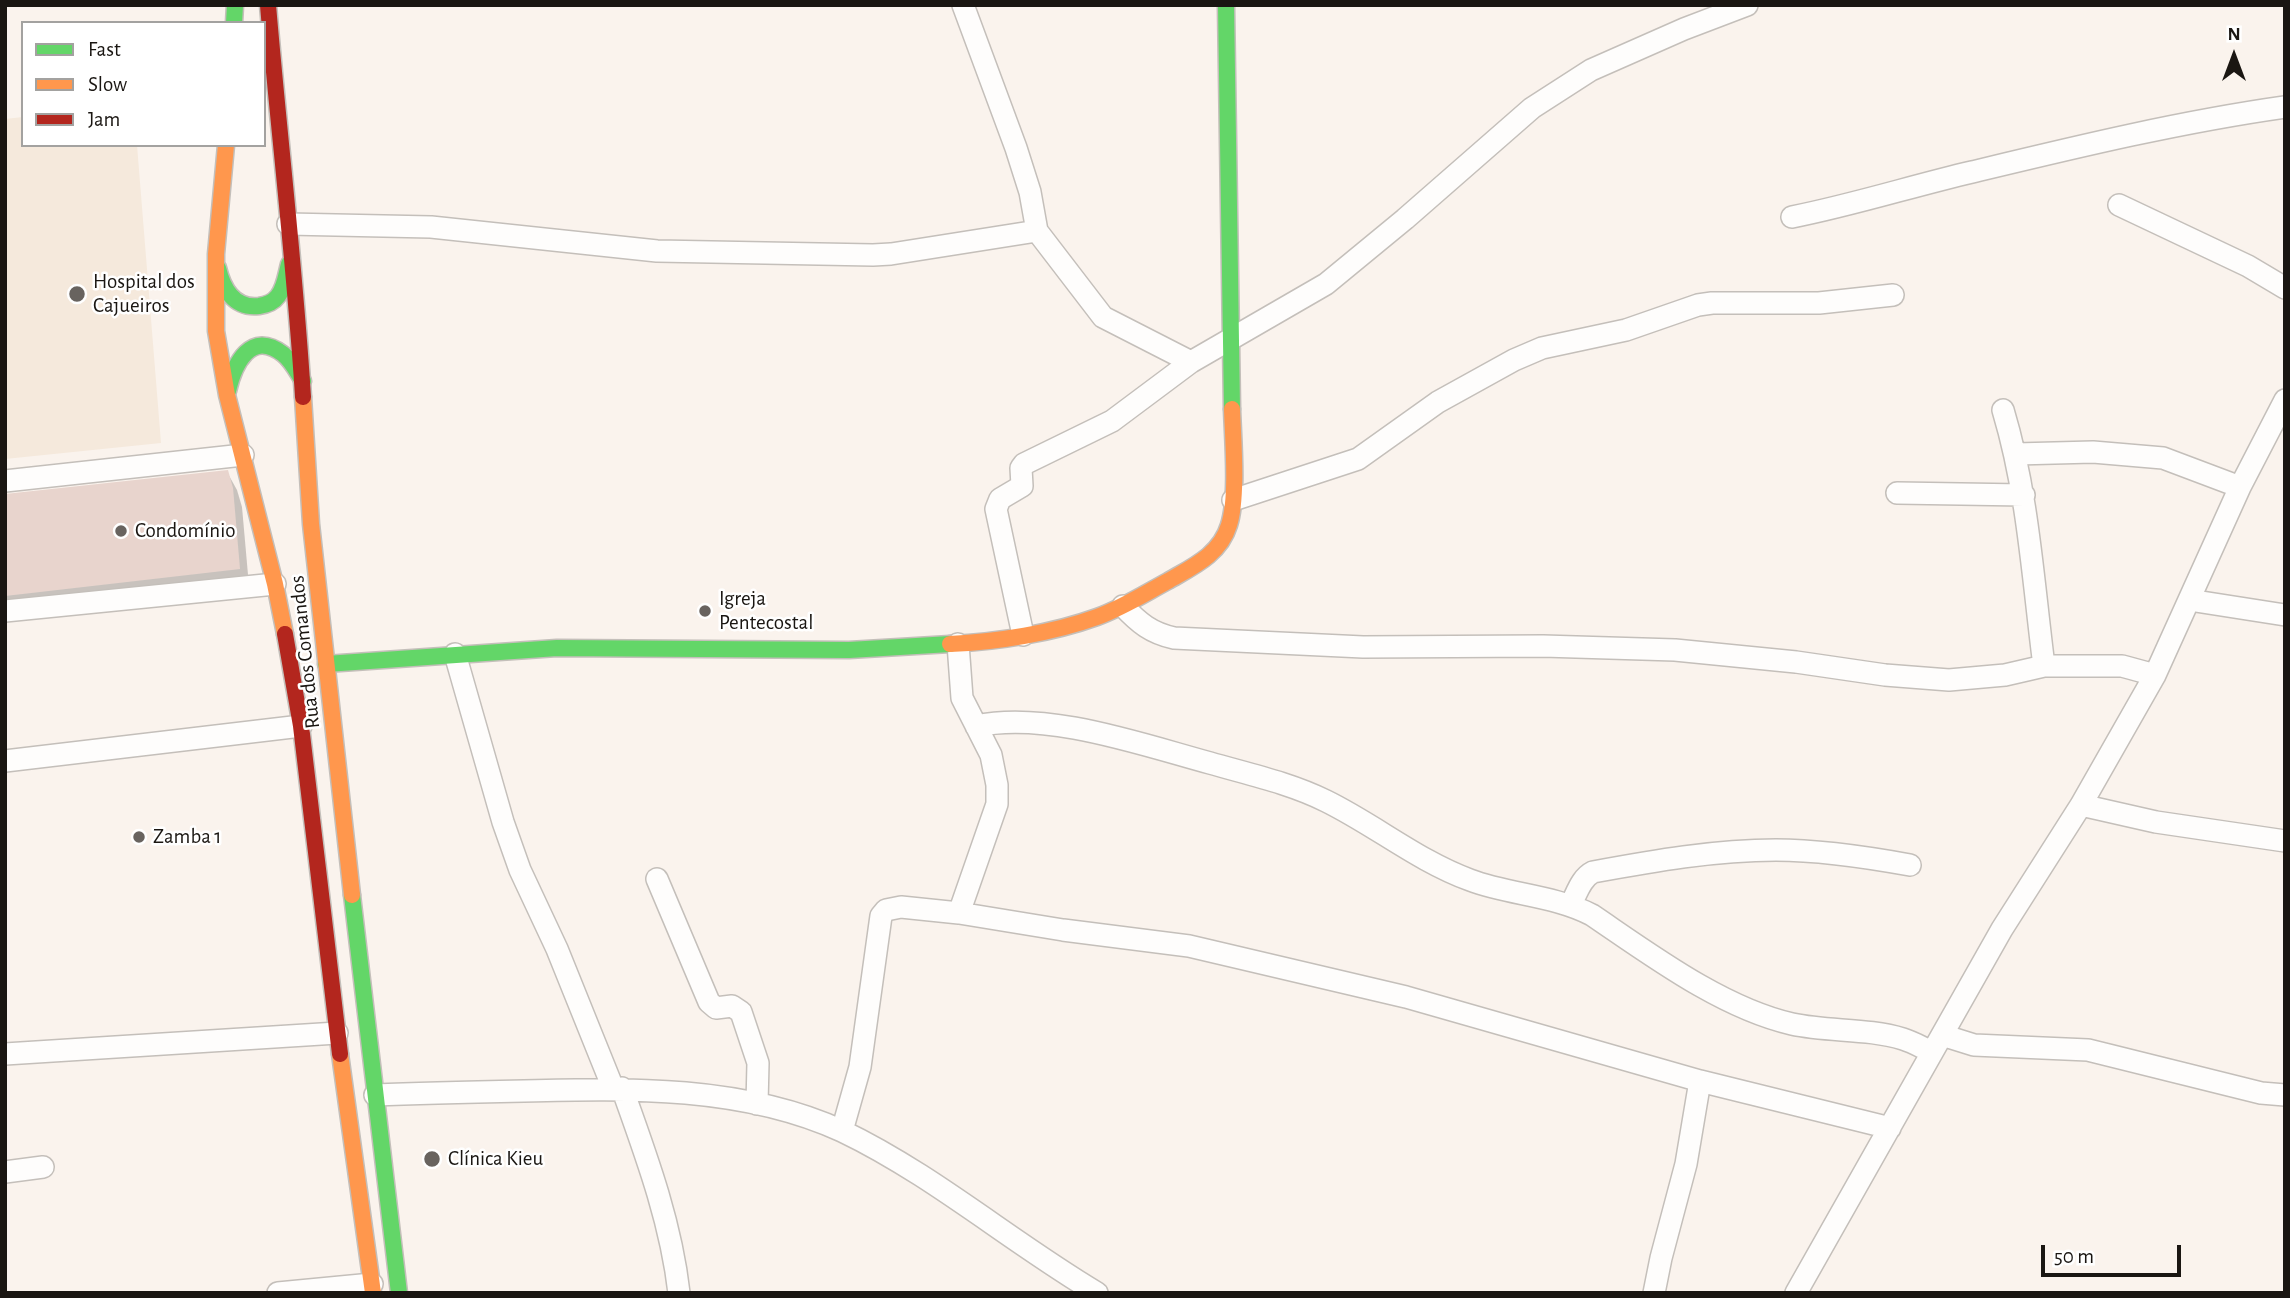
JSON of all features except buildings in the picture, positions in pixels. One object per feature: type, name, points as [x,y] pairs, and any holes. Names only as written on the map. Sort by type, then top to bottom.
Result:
[{"type":"main road","name":"Rua dos Comandos","points":[[268,5],[303,381],[311,524],[400,1293]]},
{"type":"main road","points":[[326,664],[557,648],[849,650],[958,644],[1023,635],[1069,626],[1097,617],[1123,606],[1205,560],[1218,546],[1228,526],[1233,500],[1226,5]]},
{"type":"main road","name":"Rua dos Comandos","points":[[226,147],[216,254],[216,331],[227,395],[275,584],[301,726],[337,1033],[372,1288]]},
{"type":"main road","points":[[216,254],[220,278],[231,300],[253,307],[267,305],[277,299],[283,287],[291,253]]},
{"type":"main road","points":[[227,395],[236,361],[243,353],[255,348],[268,347],[279,351],[289,360],[303,381]]},
{"type":"street","points":[[963,5],[1016,148],[1030,192],[1037,231],[1103,317],[1191,362]]},
{"type":"street","points":[[1023,635],[996,509],[998,503],[1022,486],[1021,468],[1024,464],[1112,421],[1191,362],[1326,284],[1532,108],[1591,70],[1747,5]]},
{"type":"street","points":[[1792,217],[2101,141],[2285,107]]},
{"type":"street","points":[[2119,205],[2248,266],[2285,288]]},
{"type":"street","points":[[288,224],[431,227],[657,251],[873,254],[891,254],[1037,231]]},
{"type":"street","points":[[1233,500],[1358,459],[1438,402],[1514,360],[1542,348],[1626,330],[1698,305],[1819,303],[1893,295]]},
{"type":"street","points":[[1796,1293],[2002,929],[2081,805],[2155,676],[2240,487],[2285,400]]},
{"type":"street","points":[[2003,410],[2024,495],[2044,666]]},
{"type":"street","points":[[2016,454],[2093,452],[2163,458],[2240,487]]},
{"type":"street","points":[[5,481],[243,455]]},
{"type":"street","points":[[1897,493],[2024,495]]},
{"type":"street","points":[[5,611],[275,584]]},
{"type":"street","points":[[2189,600],[2285,615]]},
{"type":"street","points":[[1123,606],[1142,626],[1152,632],[1174,638],[1363,647],[1543,646],[1675,650],[1796,662],[1885,676],[1949,680],[2005,675],[2044,666],[2122,666],[2155,676]]},
{"type":"street","points":[[958,644],[962,698],[990,755],[999,795],[959,913]]},
{"type":"street","points":[[454,654],[503,822],[520,870],[643,1147],[671,1235],[679,1293]]},
{"type":"street","points":[[976,726],[994,722],[1056,724],[1127,740],[1251,775],[1324,800],[1435,865],[1471,881],[1571,904],[1718,996],[1754,1012],[1793,1024],[1871,1032],[1937,1044],[2088,1050],[2261,1093],[2285,1095]]},
{"type":"street","points":[[5,761],[301,726]]},
{"type":"street","points":[[2081,805],[2156,822],[2285,841]]},
{"type":"street","points":[[1571,904],[1583,881],[1593,872],[1690,857],[1777,850],[1837,854],[1910,865]]},
{"type":"street","points":[[657,879],[709,1003],[716,1008],[732,1006],[741,1012],[758,1063],[757,1104]]},
{"type":"street","points":[[842,1131],[860,1067],[881,916],[886,910],[901,907],[1189,946],[1226,954],[1406,997],[1700,1081],[1891,1128]]},
{"type":"street","points":[[5,1054],[337,1033]]},
{"type":"street","points":[[1654,1293],[1686,1164],[1700,1081]]},
{"type":"street","points":[[375,1095],[617,1088],[712,1096],[795,1113],[842,1131],[897,1161],[1097,1293]]},
{"type":"street","points":[[5,1172],[43,1167]]},
{"type":"street","points":[[278,1293],[372,1288]]},
{"type":"shaded area","name":"Hospital dos Cajueiros","points":[[21,117],[21,147],[137,147],[161,443],[5,459],[5,119]]},
{"type":"traffic: fast","points":[[234,21],[235,5]]},
{"type":"traffic: fast","points":[[1226,5],[1232,409]]},
{"type":"traffic: fast","points":[[218,268],[223,283],[236,301],[259,306],[278,296],[289,264]]},
{"type":"traffic: fast","points":[[228,391],[240,361],[246,353],[262,345],[272,347],[283,354],[303,381]]},
{"type":"traffic: fast","points":[[326,664],[557,648],[849,650],[950,644]]},
{"type":"traffic: fast","points":[[352,895],[399,1293]]},
{"type":"traffic: slow","points":[[226,147],[216,254],[216,331],[227,395],[285,634]]},
{"type":"traffic: slow","points":[[303,397],[311,524],[352,895]]},
{"type":"traffic: slow","points":[[950,644],[1025,636],[1097,617],[1133,600],[1204,559],[1225,535],[1232,513],[1232,409]]},
{"type":"traffic: slow","points":[[340,1054],[373,1293]]},
{"type":"traffic: jam","points":[[268,5],[303,397]]},
{"type":"traffic: jam","points":[[285,634],[301,726],[340,1054]]},
{"type":"place","name":"Hospital dos Cajueiros","points":[[77,294]]},
{"type":"place","name":"Condomínio","points":[[121,531]]},
{"type":"place","name":"Igreja Pentecostal","points":[[705,611]]},
{"type":"place","name":"Zamba 1","points":[[139,837]]},
{"type":"place","name":"Clínica Kieu","points":[[432,1159]]}]
